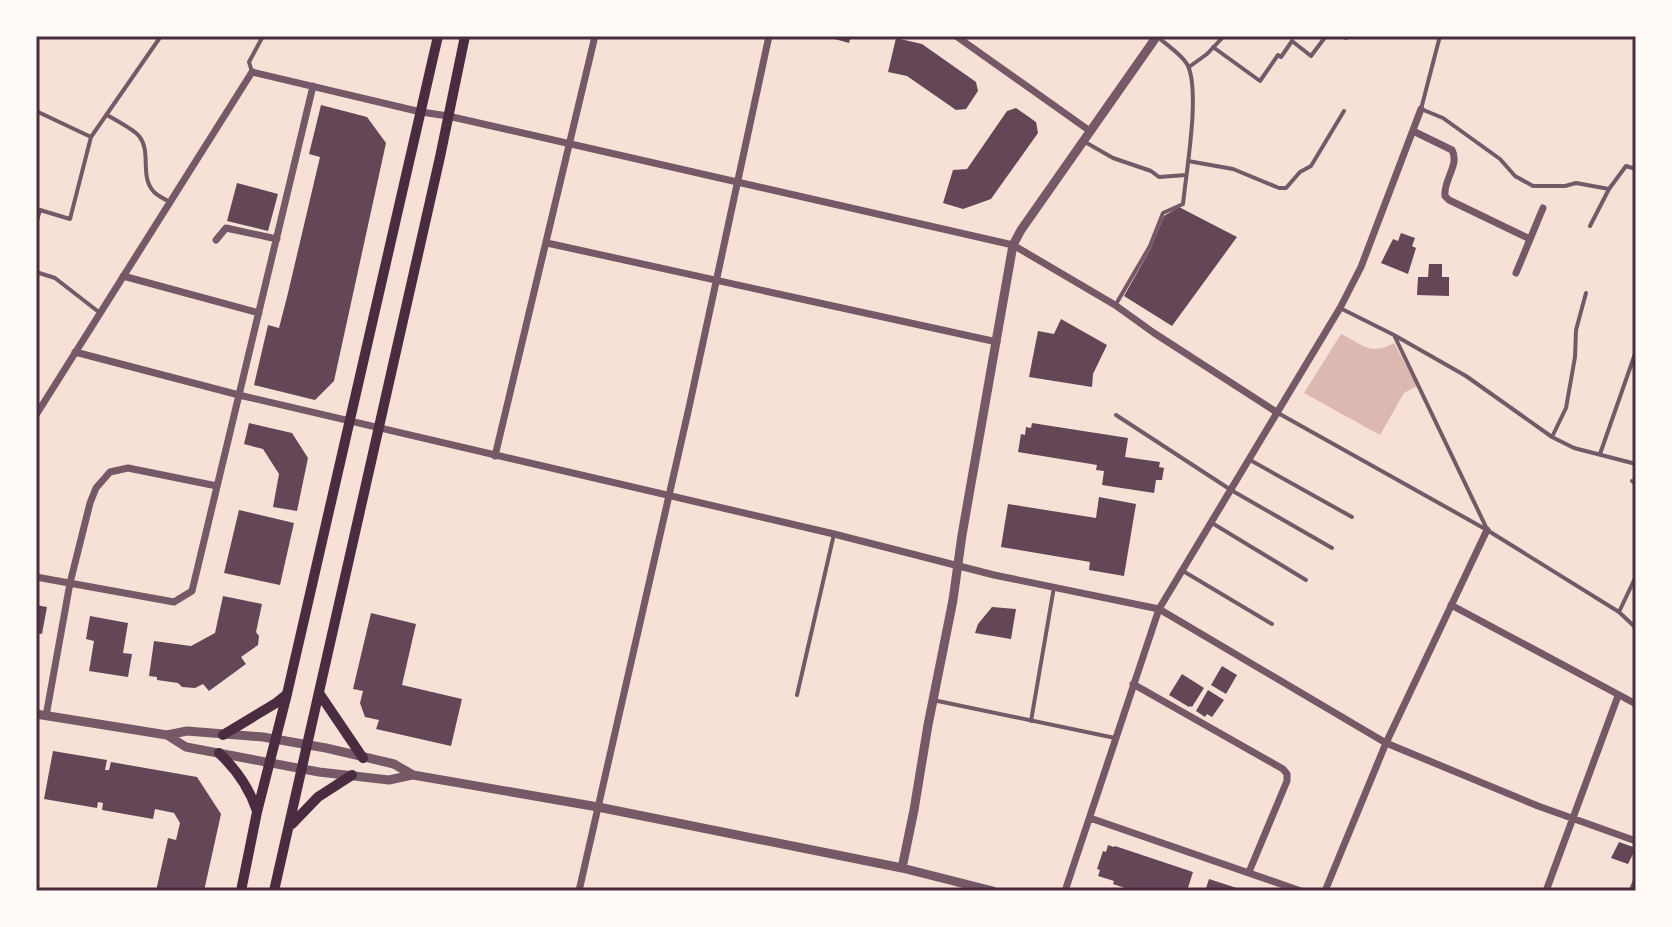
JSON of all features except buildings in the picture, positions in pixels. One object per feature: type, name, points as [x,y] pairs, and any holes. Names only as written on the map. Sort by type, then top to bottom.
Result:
[{"type":"main road","points":[[241,891],[438,36]]},
{"type":"main road","points":[[274,891],[465,36]]},
{"type":"main road","points":[[319,693],[363,758]]},
{"type":"main road","points":[[223,735],[287,694]]},
{"type":"main road","points":[[219,753],[247,787],[257,812]]},
{"type":"main road","points":[[290,825],[318,797],[352,775]]},
{"type":"street","points":[[495,456],[595,36]]},
{"type":"street","points":[[579,891],[769,36]]},
{"type":"street","points":[[956,36],[1090,131]]},
{"type":"street","points":[[902,868],[953,600],[1013,245],[1157,36]]},
{"type":"street","points":[[36,415],[252,72],[1013,245],[1115,305],[1278,413]]},
{"type":"street","points":[[36,577],[174,602],[192,591],[313,86]]},
{"type":"street","points":[[1065,891],[1159,609],[1340,308],[1361,267],[1421,109]]},
{"type":"street","points":[[1413,131],[1455,154],[1444,188],[1445,196],[1530,239]]},
{"type":"street","points":[[1516,273],[1543,208]]},
{"type":"street","points":[[216,240],[226,228],[277,239]]},
{"type":"street","points":[[547,243],[997,342]]},
{"type":"street","points":[[123,276],[259,313]]},
{"type":"street","points":[[75,352],[378,429],[834,534],[994,575],[1159,609],[1386,743],[1572,819],[1636,841]]},
{"type":"street","points":[[217,486],[128,468],[110,472],[96,488],[70,583],[41,715],[167,735],[187,731],[276,739],[394,764],[413,775],[598,807],[902,868],[993,891]]},
{"type":"street","points":[[1325,891],[1386,743],[1487,530]]},
{"type":"street","points":[[1451,605],[1636,704]]},
{"type":"street","points":[[1133,684],[1287,774],[1287,781],[1249,872]]},
{"type":"street","points":[[1546,891],[1618,696]]},
{"type":"street","points":[[167,735],[186,747],[303,769],[389,780],[413,775]]},
{"type":"street","points":[[1090,818],[1301,891]]},
{"type":"street","points":[[1632,891],[1636,882]]},
{"type":"lane","points":[[36,224],[40,210],[70,219],[91,137],[161,36]]},
{"type":"lane","points":[[252,72],[249,62],[263,36]]},
{"type":"lane","points":[[1115,305],[1150,246],[1163,213],[1183,204],[1191,130],[1189,67],[1157,36]]},
{"type":"lane","points":[[1189,67],[1224,36]]},
{"type":"lane","points":[[1213,47],[1260,81],[1292,41],[1311,56],[1326,36]]},
{"type":"lane","points":[[1440,36],[1421,109],[1443,118],[1500,159],[1515,176],[1533,186],[1576,183],[1609,189]]},
{"type":"lane","points":[[36,111],[91,137]]},
{"type":"lane","points":[[1188,161],[1233,169],[1286,188],[1300,172],[1311,166],[1344,111]]},
{"type":"lane","points":[[107,115],[139,137],[146,151],[145,168],[149,185],[155,194],[170,202]]},
{"type":"lane","points":[[1083,140],[1113,158],[1151,171],[1159,177],[1186,175]]},
{"type":"lane","points":[[1590,226],[1609,189],[1626,166],[1636,169]]},
{"type":"lane","points":[[36,272],[55,278],[100,313]]},
{"type":"lane","points":[[1552,437],[1566,408],[1575,357],[1576,330],[1586,293]]},
{"type":"lane","points":[[1340,308],[1466,376],[1552,437],[1574,448],[1636,464]]},
{"type":"lane","points":[[1394,335],[1487,530]]},
{"type":"lane","points":[[1600,454],[1636,351]]},
{"type":"lane","points":[[1278,413],[1487,530],[1619,612],[1636,628]]},
{"type":"lane","points":[[1116,415],[1231,490],[1332,548]]},
{"type":"lane","points":[[1250,460],[1352,517]]},
{"type":"lane","points":[[1212,523],[1306,580]]},
{"type":"lane","points":[[797,695],[834,534]]},
{"type":"lane","points":[[1183,571],[1272,624]]},
{"type":"lane","points":[[1619,612],[1636,576]]},
{"type":"lane","points":[[1031,721],[1054,587]]},
{"type":"lane","points":[[1628,594],[1636,597]]},
{"type":"lane","points":[[933,700],[1115,738]]},
{"type":"shaded area","points":[[1341,334],[1373,349],[1394,343],[1417,386],[1404,393],[1380,435],[1304,393]]}]
